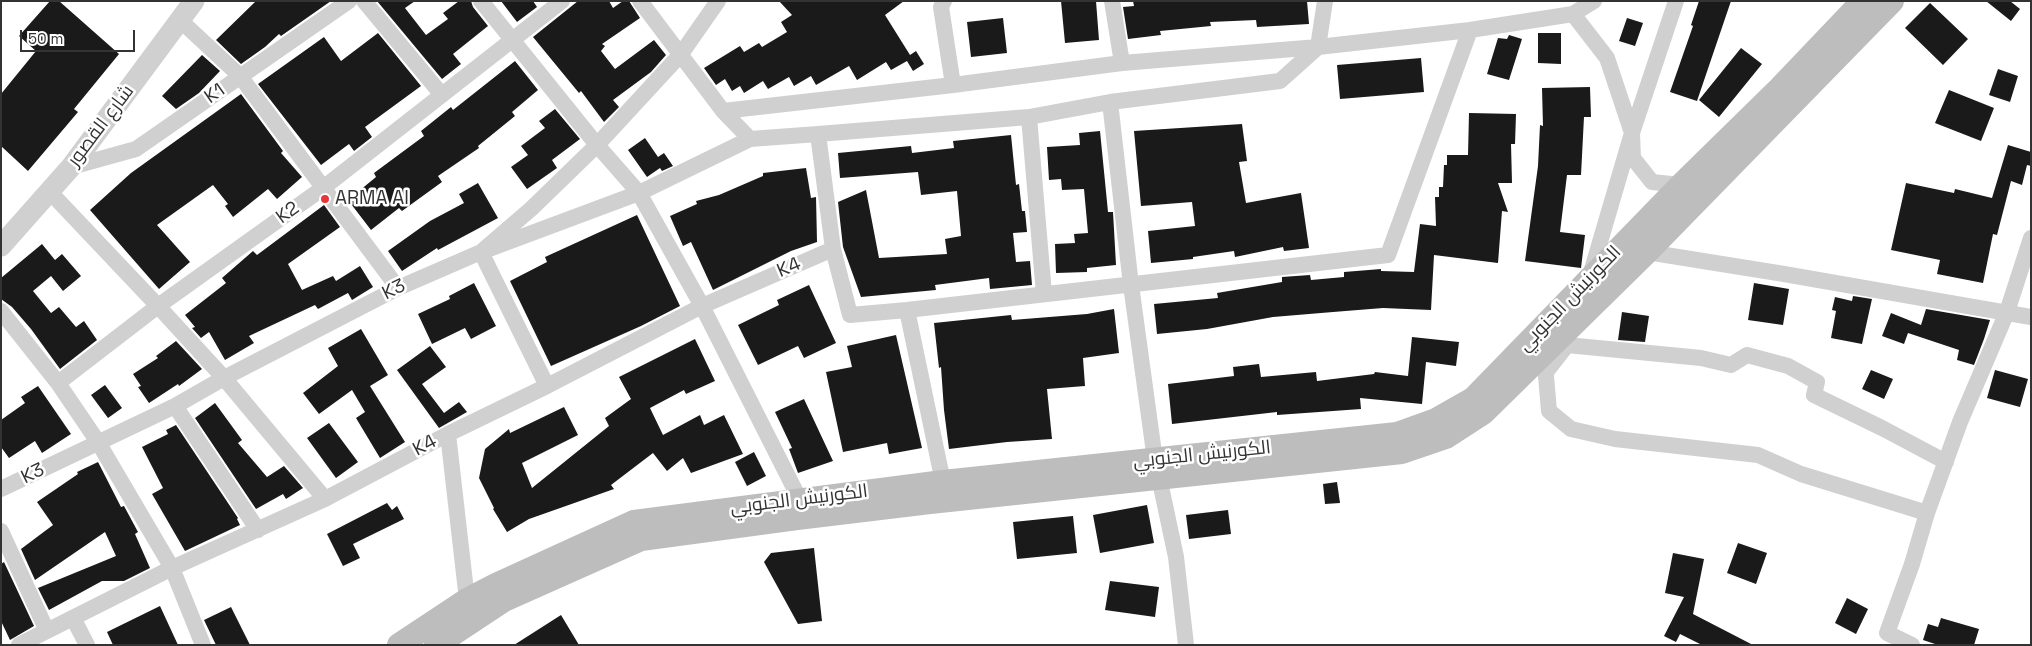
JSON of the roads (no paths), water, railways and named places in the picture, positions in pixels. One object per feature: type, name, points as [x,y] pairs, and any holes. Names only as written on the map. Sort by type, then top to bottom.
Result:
[{"type":"main road","name":"الكورنيش الجنوبي","points":[[436,645],[504,600],[641,539],[1157,469],[1397,434],[1436,420],[1473,399],[1681,185],[1780,88],[1863,1]]},
{"type":"main road","name":"الكورنيش الجنوبي","points":[[399,645],[467,600],[634,522],[942,482],[1402,452],[1446,437],[1482,413],[1545,363],[1647,252],[1892,1]]},
{"type":"street","name":"شارع القصور","points":[[1,246],[71,167],[181,22],[194,1]]},
{"type":"street","name":"K1","points":[[71,167],[136,149],[349,1]]},
{"type":"street","points":[[364,1],[442,95]]},
{"type":"street","points":[[481,1],[638,193],[702,306],[800,500]]},
{"type":"street","name":"K2","points":[[58,383],[158,306],[323,188],[562,1]]},
{"type":"street","points":[[640,1],[723,111],[750,139]]},
{"type":"street","name":"K3","points":[[1,489],[175,406],[224,378],[398,288],[481,252],[531,209],[597,145],[681,54],[718,1]]},
{"type":"street","points":[[1112,1],[1122,63]]},
{"type":"street","points":[[547,386],[481,252],[638,193],[750,139],[1029,117],[1110,102],[1280,81],[1318,47],[1325,1]]},
{"type":"street","points":[[723,111],[953,85],[1122,63],[1318,47],[1470,30],[1573,14],[1594,1]]},
{"type":"street","points":[[1589,280],[1632,133],[1676,1]]},
{"type":"street","points":[[939,3],[953,85]]},
{"type":"street","points":[[1573,14],[1607,58],[1632,133],[1633,158],[1652,182],[1681,185]]},
{"type":"street","points":[[181,22],[240,76],[398,288]]},
{"type":"street","points":[[818,134],[832,249],[850,315],[1388,255],[1470,30]]},
{"type":"street","points":[[1110,102],[1131,285],[1157,469],[1176,556],[1186,645]]},
{"type":"street","points":[[1029,117],[1044,294]]},
{"type":"street","points":[[50,192],[224,378],[325,499]]},
{"type":"street","points":[[1912,645],[1884,639],[1912,564],[1927,513],[1960,422],[2007,312],[2031,238]]},
{"type":"street","name":"K4","points":[[19,645],[172,568],[325,499],[448,434],[547,386],[702,306],[832,249]]},
{"type":"street","points":[[1647,252],[2031,317]]},
{"type":"street","points":[[907,310],[942,482]]},
{"type":"street","points":[[1,311],[58,383],[98,442],[172,568],[203,645]]},
{"type":"street","points":[[1927,513],[1802,474],[1758,455],[1615,439],[1571,429],[1549,411],[1545,363],[1567,345],[1701,358],[1731,365],[1747,355],[1788,366],[1817,382],[1814,395],[1946,462]]},
{"type":"street","points":[[175,406],[258,530]]},
{"type":"street","points":[[448,434],[467,600]]},
{"type":"street","points":[[1,531],[47,631]]},
{"type":"street","points":[[73,618],[87,645]]},
{"type":"place","name":"ARMA AI","points":[[325,199]]}]
